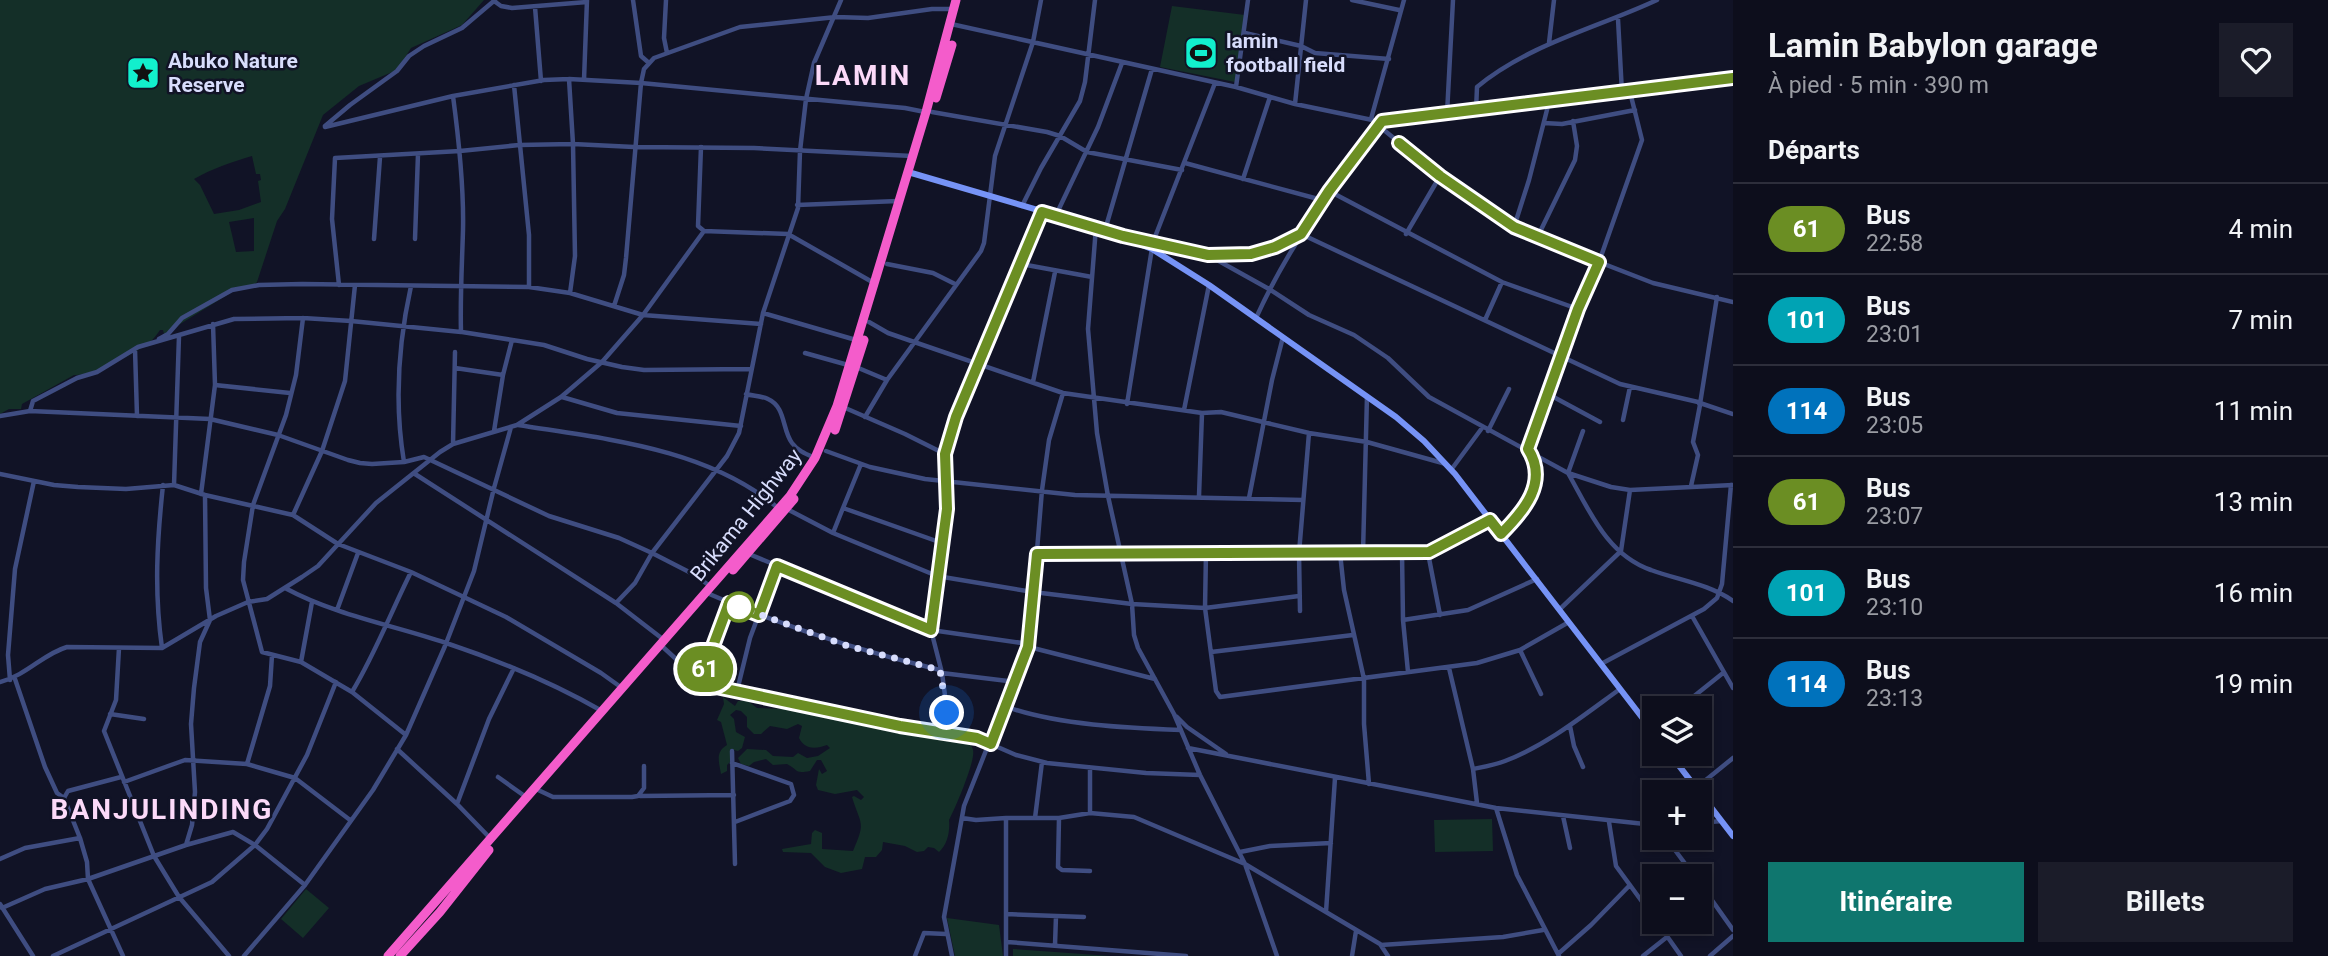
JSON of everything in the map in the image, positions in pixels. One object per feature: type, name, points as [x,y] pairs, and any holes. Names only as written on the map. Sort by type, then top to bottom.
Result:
[{"type":"highway","name":"Brikama Highway","points":[[710,591],[748,553],[782,509],[816,458],[830,426],[869,322],[887,264],[962,0]]},
{"type":"highway","name":"Brikama Highway","points":[[954,25],[955,4]]},
{"type":"highway","name":"Brikama Highway","points":[[388,956],[803,486],[826,451],[843,407],[858,340],[899,201],[911,173],[912,157],[929,112]]},
{"type":"highway","name":"Brikama Highway","points":[[400,956],[602,711],[664,644]]},
{"type":"main road","points":[[911,173],[1153,245],[1367,395],[1406,425],[1449,467],[1642,716]]},
{"type":"main road","points":[[1679,766],[1690,780]]},
{"type":"main road","points":[[1712,808],[1732,830]]},
{"type":"street","points":[[584,80],[587,1],[500,6],[494,0],[462,28],[409,56],[397,71],[325,127],[453,96],[541,80],[569,79],[584,80],[641,83],[905,108],[1007,124],[1060,136],[1087,152],[1182,170]]},
{"type":"street","points":[[634,0],[641,56],[649,63]]},
{"type":"street","points":[[666,0],[664,38],[667,53]]},
{"type":"street","points":[[616,603],[635,583],[652,552],[727,456],[741,426],[763,313],[797,205],[806,99],[814,63],[836,17],[841,0]]},
{"type":"street","points":[[865,417],[887,380],[981,251],[995,156],[1033,42],[1041,0]]},
{"type":"street","points":[[1022,206],[1080,101],[1085,82],[1095,0]]},
{"type":"street","points":[[1236,87],[1248,0]]},
{"type":"street","points":[[1295,104],[1306,0]]},
{"type":"street","points":[[1352,0],[1399,10]]},
{"type":"street","points":[[1371,119],[1389,59],[1399,10],[1404,0]]},
{"type":"street","points":[[1447,114],[1453,0]]},
{"type":"street","points":[[1549,43],[1554,0]]},
{"type":"street","points":[[1476,111],[1477,87],[1494,73],[1549,43],[1618,19],[1657,0]]},
{"type":"street","points":[[614,306],[624,275],[641,83],[644,69],[654,58],[740,27],[836,17],[868,18],[955,4]]},
{"type":"street","points":[[536,6],[541,80]]},
{"type":"street","points":[[1618,19],[1622,93]]},
{"type":"street","points":[[954,25],[1371,119],[1440,176],[1514,227],[1653,283],[1733,302]]},
{"type":"street","points":[[1245,33],[1301,46],[1315,52],[1389,59]]},
{"type":"street","points":[[1056,216],[1087,152],[1122,63]]},
{"type":"street","points":[[1105,230],[1152,69]]},
{"type":"street","points":[[1256,318],[1269,289],[1301,234],[1329,191],[1380,124],[1733,78]]},
{"type":"street","points":[[569,79],[575,256],[570,293]]},
{"type":"street","points":[[1127,404],[1153,245],[1215,83]]},
{"type":"street","points":[[514,85],[529,235],[530,287]]},
{"type":"street","points":[[1501,534],[1535,490],[1536,471],[1529,451],[1578,309],[1599,262],[1642,140],[1630,92]]},
{"type":"street","points":[[453,96],[460,151],[463,230],[461,332]]},
{"type":"street","points":[[1244,179],[1270,97]]},
{"type":"street","points":[[1514,227],[1530,180],[1549,102]]},
{"type":"street","points":[[1544,123],[1573,121],[1635,110]]},
{"type":"street","points":[[1537,238],[1575,160],[1577,146],[1573,121]]},
{"type":"street","points":[[339,285],[332,219],[335,158],[380,157],[519,145],[573,144],[912,157]]},
{"type":"street","points":[[701,147],[698,226],[704,232],[788,234],[875,283]]},
{"type":"street","points":[[415,239],[418,154]]},
{"type":"street","points":[[374,239],[380,157]]},
{"type":"street","points":[[1185,163],[1323,200]]},
{"type":"street","points":[[1406,233],[1440,176]]},
{"type":"street","points":[[1329,191],[1502,282],[1578,309]]},
{"type":"street","points":[[797,205],[899,201]]},
{"type":"street","points":[[950,733],[941,672],[931,630],[947,509],[945,454],[977,364],[1042,212]]},
{"type":"street","points":[[1096,227],[1088,330],[1097,433],[1119,552],[1132,604],[1134,635],[1174,714],[1200,775],[1240,852],[1276,956]]},
{"type":"street","points":[[0,682],[13,679],[56,650],[67,647],[162,648],[210,620],[248,602],[267,598],[285,588],[317,566],[376,503],[453,443],[514,426],[561,397],[602,362],[643,315],[704,232]]},
{"type":"street","points":[[1153,245],[1208,255],[1251,254],[1275,247],[1301,234]]},
{"type":"street","points":[[1301,234],[1630,387],[1698,402],[1733,414]]},
{"type":"street","points":[[1208,255],[1309,315],[1354,335],[1388,358],[1429,397],[1482,428],[1568,472],[1611,487],[1630,489],[1732,485],[1720,592],[1712,603],[1601,664]]},
{"type":"street","points":[[887,264],[933,274],[956,284]]},
{"type":"street","points":[[1021,264],[1092,277]]},
{"type":"street","points":[[1033,382],[1055,272]]},
{"type":"street","points":[[1485,320],[1502,282]]},
{"type":"street","points":[[30,411],[33,401],[77,378],[97,372],[135,349],[168,334],[182,318],[232,290],[258,285],[530,287],[570,293],[643,315],[761,324]]},
{"type":"street","points":[[293,515],[322,451],[345,381],[355,285]]},
{"type":"street","points":[[404,462],[397,407],[402,326],[411,285]]},
{"type":"street","points":[[1184,411],[1209,285]]},
{"type":"street","points":[[1691,486],[1698,455],[1693,442],[1717,297]]},
{"type":"street","points":[[763,313],[858,340]]},
{"type":"street","points":[[152,342],[242,318],[303,318],[461,332],[544,345],[587,359],[644,370],[750,369]]},
{"type":"street","points":[[303,318],[299,359],[290,393],[253,505],[243,580],[248,602],[261,652],[301,662],[336,682],[406,735]]},
{"type":"street","points":[[869,322],[914,343],[1063,393],[1184,411],[1221,412],[1309,433],[1367,442],[1449,467],[1482,428]]},
{"type":"street","points":[[186,845],[192,825],[195,792],[191,724],[200,642],[210,620],[206,588],[203,495],[215,385],[212,324]]},
{"type":"street","points":[[174,485],[179,336]]},
{"type":"street","points":[[1249,498],[1283,337]]},
{"type":"street","points":[[494,431],[512,340]]},
{"type":"street","points":[[135,349],[137,416]]},
{"type":"street","points":[[453,443],[455,352]]},
{"type":"street","points":[[805,354],[852,366],[887,380]]},
{"type":"street","points":[[455,368],[503,375]]},
{"type":"street","points":[[215,385],[290,393]]},
{"type":"street","points":[[1623,420],[1630,387]]},
{"type":"street","points":[[1488,431],[1509,389]]},
{"type":"street","points":[[951,956],[944,917],[960,841],[962,818],[1029,645],[1042,490],[1049,440],[1063,393]]},
{"type":"street","points":[[746,394],[769,399],[776,405],[781,412],[789,440],[799,451],[816,458]]},
{"type":"street","points":[[1548,394],[1600,422]]},
{"type":"street","points":[[1363,553],[1367,395]]},
{"type":"street","points":[[561,397],[617,413],[741,426]]},
{"type":"street","points":[[843,407],[945,454]]},
{"type":"street","points":[[0,416],[30,411],[210,419],[278,435],[360,463],[404,462],[424,457],[549,516],[619,538],[652,552],[693,573],[710,591],[729,603],[759,615],[848,646],[941,672],[1016,682]]},
{"type":"street","points":[[1199,496],[1202,413]]},
{"type":"street","points":[[514,426],[626,441],[658,449],[716,471],[760,493],[782,509],[937,576],[1033,592],[1132,604],[1205,608],[1299,596]]},
{"type":"street","points":[[244,956],[305,886],[349,820],[373,790],[406,735],[474,571],[494,488],[514,426]]},
{"type":"street","points":[[1583,430],[1568,472],[1604,537],[1634,563],[1720,592],[1733,601]]},
{"type":"street","points":[[1300,611],[1299,553],[1309,433]]},
{"type":"street","points":[[826,451],[861,464],[925,479],[1108,496],[1303,500]]},
{"type":"street","points":[[833,533],[861,464]]},
{"type":"street","points":[[0,474],[54,485],[126,489],[174,485],[203,495],[293,515],[338,544],[411,572],[506,617],[622,688]]},
{"type":"street","points":[[415,474],[616,603],[664,644],[700,681],[900,726],[950,733],[990,743],[1016,755],[1042,762],[1146,773],[1200,775]]},
{"type":"street","points":[[34,481],[15,569],[8,655],[13,679],[49,775],[57,793],[64,798],[80,838],[87,862],[88,879],[123,956]]},
{"type":"street","points":[[162,648],[156,597],[163,485]]},
{"type":"street","points":[[1560,609],[1620,551],[1630,489]]},
{"type":"street","points":[[843,508],[942,543]]},
{"type":"street","points":[[1037,554],[1429,552],[1490,520]]},
{"type":"street","points":[[1206,552],[1205,608],[1216,691],[1220,696],[1477,663],[1520,650],[1570,622]]},
{"type":"street","points":[[1429,552],[1440,615]]},
{"type":"street","points":[[337,610],[358,553]]},
{"type":"street","points":[[748,553],[931,630],[1029,645],[1155,679]]},
{"type":"street","points":[[1340,553],[1344,590],[1364,679],[1364,724],[1369,785]]},
{"type":"street","points":[[1402,553],[1403,620],[1408,672]]},
{"type":"street","points":[[737,691],[750,638],[777,566]]},
{"type":"street","points":[[352,692],[372,659],[411,572]]},
{"type":"street","points":[[1403,620],[1468,610],[1537,579]]},
{"type":"street","points":[[285,588],[312,602],[446,643],[514,668],[602,711]]},
{"type":"street","points":[[301,662],[312,602]]},
{"type":"street","points":[[700,681],[729,603]]},
{"type":"street","points":[[1692,616],[1733,688]]},
{"type":"street","points":[[1211,652],[1353,635]]},
{"type":"street","points":[[120,648],[116,700],[104,731],[154,856],[179,897],[229,956]]},
{"type":"street","points":[[1520,650],[1541,694]]},
{"type":"street","points":[[247,764],[270,686],[272,655]]},
{"type":"street","points":[[457,804],[489,719],[514,668]]},
{"type":"street","points":[[1450,668],[1473,769],[1477,803]]},
{"type":"street","points":[[1694,696],[1723,673]]},
{"type":"street","points":[[54,956],[212,882],[255,845],[267,829],[307,754],[336,682]]},
{"type":"street","points":[[1473,769],[1504,761],[1570,726],[1620,689]]},
{"type":"street","points":[[1007,707],[1029,715],[1138,728],[1181,730]]},
{"type":"street","points":[[110,714],[144,719]]},
{"type":"street","points":[[1174,714],[1187,727],[1229,756]]},
{"type":"street","points":[[1570,726],[1574,746],[1583,767]]},
{"type":"street","points":[[1188,748],[1496,808],[1642,824]]},
{"type":"street","points":[[397,749],[491,839]]},
{"type":"street","points":[[732,751],[735,864]]},
{"type":"street","points":[[1701,780],[1733,758]]},
{"type":"street","points":[[64,798],[68,791],[122,779],[185,760],[247,764],[295,778],[349,820]]},
{"type":"street","points":[[1035,818],[1042,762]]},
{"type":"street","points":[[732,763],[791,783],[794,795],[790,801],[735,822]]},
{"type":"street","points":[[638,796],[644,788],[644,766]]},
{"type":"street","points":[[1090,768],[1090,813]]},
{"type":"street","points":[[498,777],[527,797]]},
{"type":"street","points":[[1326,912],[1335,778]]},
{"type":"street","points":[[537,790],[553,797],[734,795]]},
{"type":"street","points":[[1496,808],[1517,875],[1558,955],[1630,885]]},
{"type":"street","points":[[962,818],[1059,818],[1090,813],[1118,814],[1149,822],[1245,864],[1380,944],[1388,956]]},
{"type":"street","points":[[1563,816],[1570,848]]},
{"type":"street","points":[[1006,817],[1006,956]]},
{"type":"street","points":[[1059,818],[1058,867],[1062,870],[1090,871]]},
{"type":"street","points":[[1712,822],[1722,821]]},
{"type":"street","points":[[1609,822],[1616,866],[1642,902]]},
{"type":"street","points":[[33,956],[1,906],[45,889],[88,879],[186,845],[233,832],[255,845],[305,886]]},
{"type":"street","points":[[0,859],[25,848],[80,838]]},
{"type":"street","points":[[1240,852],[1270,846],[1331,843]]},
{"type":"street","points":[[1712,900],[1733,930]]},
{"type":"street","points":[[1006,914],[1084,917]]},
{"type":"street","points":[[1055,945],[1056,916]]},
{"type":"street","points":[[1380,944],[1503,937],[1544,930]]},
{"type":"street","points":[[1352,956],[1356,931]]},
{"type":"street","points":[[915,956],[924,933],[946,934]]},
{"type":"street","points":[[1666,934],[1681,956]]},
{"type":"street","points":[[1710,956],[1733,936]]},
{"type":"street","points":[[1643,956],[1668,937]]},
{"type":"street","points":[[1007,942],[1186,956]]},
{"type":"green space","points":[[0,0],[484,0],[462,25],[411,48],[397,70],[359,86],[323,115],[285,209],[277,221],[254,285],[232,292],[164,334],[163,330],[160,330],[149,343],[124,358],[90,372],[74,375],[22,404],[21,409],[9,409],[0,414]],"holes":[[[252,156],[256,174],[260,174],[261,180],[258,181],[261,202],[239,210],[214,214],[200,185],[194,179]],[[254,218],[254,251],[236,252],[229,222]]]},
{"type":"green space","name":"lamin football field","points":[[1172,6],[1245,15],[1235,82],[1160,67]]},
{"type":"green space","points":[[723,697],[735,706],[738,701],[748,701],[757,708],[821,710],[832,714],[830,717],[846,722],[854,721],[966,741],[973,750],[971,764],[949,820],[948,837],[942,849],[939,852],[928,847],[917,852],[905,846],[883,842],[882,850],[876,857],[865,857],[862,869],[841,873],[825,867],[811,853],[783,852],[782,849],[811,844],[815,830],[822,833],[822,849],[853,851],[861,824],[852,797],[861,800],[864,797],[857,790],[835,794],[818,790],[816,785],[819,769],[822,774],[827,771],[821,760],[817,760],[810,771],[801,772],[787,764],[773,765],[766,759],[749,766],[741,764],[738,758],[747,749],[766,750],[773,756],[793,757],[798,753],[807,758],[818,756],[830,748],[827,745],[815,748],[804,745],[799,738],[802,726],[798,724],[787,729],[770,726],[761,734],[754,734],[747,727],[747,717],[736,710],[730,715],[734,719],[736,732],[745,737],[742,748],[738,751],[730,749],[727,771],[721,774],[719,754],[727,745],[721,722],[717,720],[724,704]]},
{"type":"green space","points":[[1492,819],[1493,851],[1435,852],[1434,820]]},
{"type":"green space","points":[[306,889],[329,908],[303,938],[281,919]]},
{"type":"green space","points":[[947,918],[999,925],[1003,956],[955,956]]},
{"type":"green space","points":[[1013,949],[1111,956],[1013,956]]},
{"type":"bus line","name":"61","points":[[1399,143],[1440,176],[1514,227],[1599,262],[1578,309],[1528,449],[1536,471],[1535,490],[1501,534],[1490,520],[1429,552],[1037,554],[1028,647],[991,744],[977,738],[900,726],[716,687],[700,681],[729,603],[759,615],[777,566],[931,630],[947,509],[945,454],[956,417],[1042,212],[1123,236],[1208,255],[1251,254],[1275,247],[1301,234],[1329,191],[1382,121],[1733,78]]},
{"type":"place","name":"lamin football field","points":[[1201,53]]},
{"type":"place","name":"Abuko Nature Reserve","points":[[143,73]]},
{"type":"district","name":"LAMIN","points":[[863,75]]},
{"type":"district","name":"BANJULINDING","points":[[162,809]]},
{"type":"route","points":[[739,607],[848,646],[940,670],[947,713]]}]
